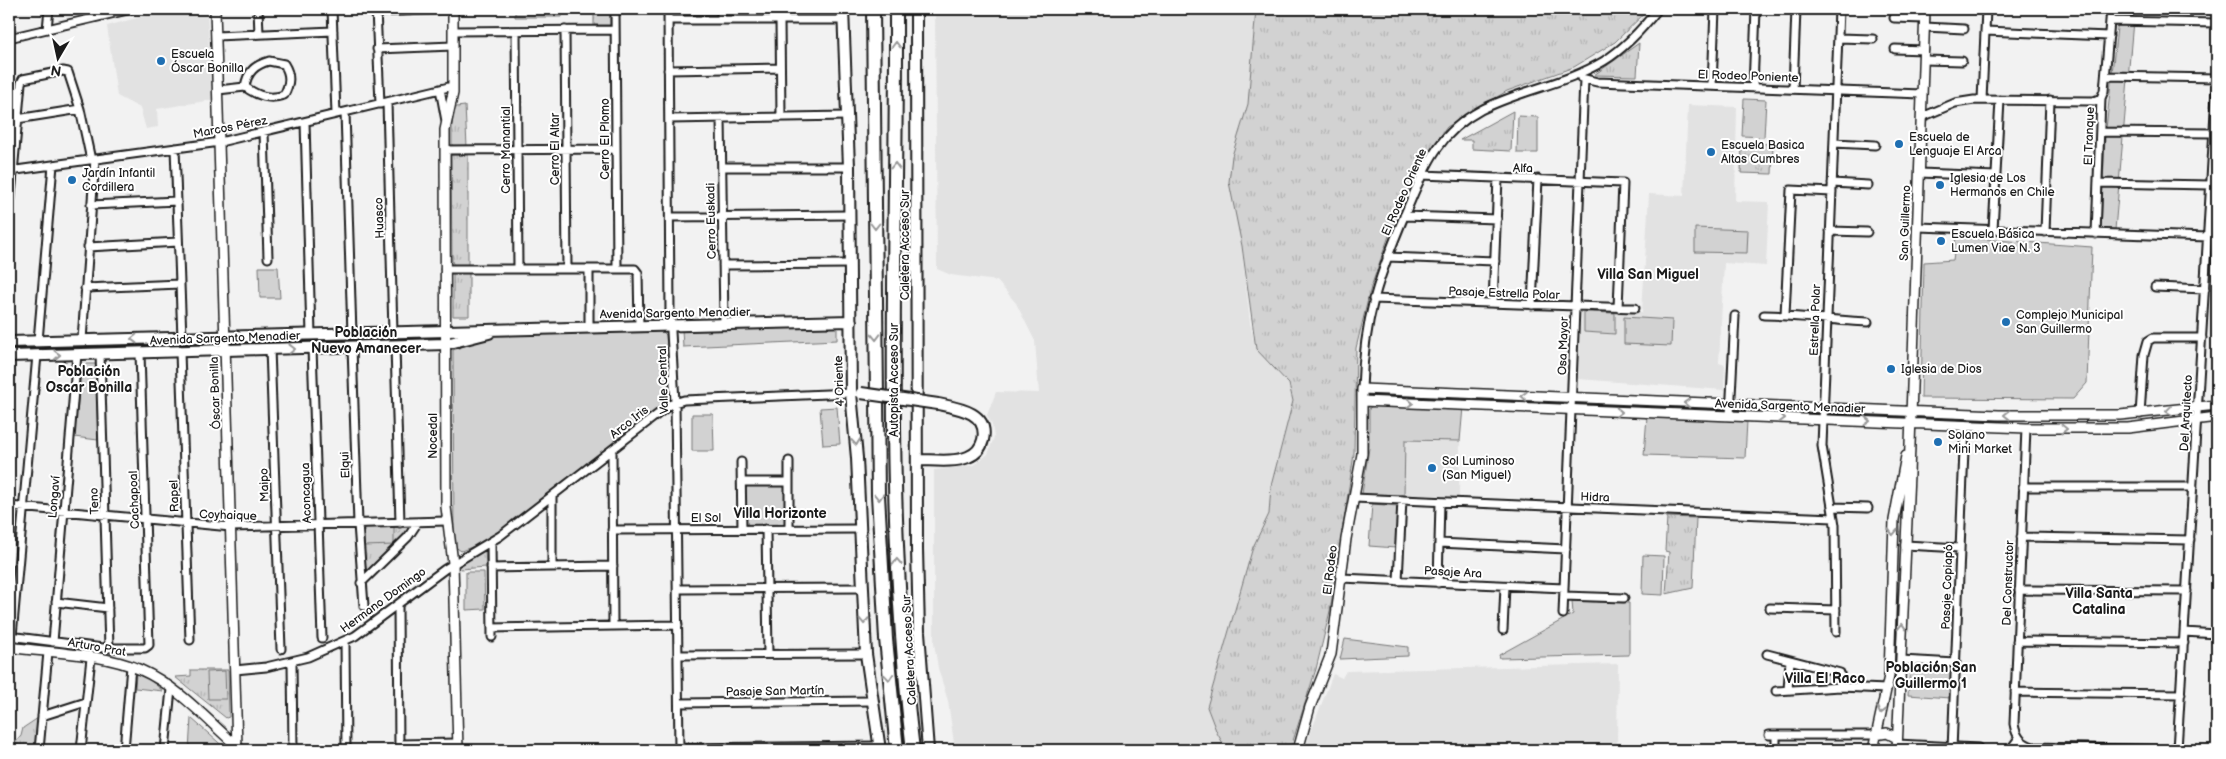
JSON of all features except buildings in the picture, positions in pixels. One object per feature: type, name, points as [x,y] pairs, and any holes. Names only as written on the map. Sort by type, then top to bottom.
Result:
[{"type":"highway","name":"Autopista Acceso Sur","points":[[872,9],[878,496],[886,639],[897,750]]},
{"type":"highway","name":"Autopista Acceso Sur","points":[[896,9],[895,522],[901,626],[913,750]]},
{"type":"main road","name":"4 Oriente","points":[[843,9],[848,116],[851,321],[856,393],[866,654],[879,748]]},
{"type":"main road","name":"Caletera Acceso Sur","points":[[916,9],[919,623],[928,750]]},
{"type":"main road","name":"Avenida Sargento Menadier","points":[[9,342],[851,321]]},
{"type":"main road","name":"Avenida Sargento Menadier","points":[[9,356],[446,344],[500,329]]},
{"type":"main road","points":[[856,393],[938,404],[974,415],[983,428],[983,442],[974,454],[961,460],[918,460]]},
{"type":"street","points":[[47,29],[49,9]]},
{"type":"street","points":[[9,38],[99,13],[132,9]]},
{"type":"street","name":"Óscar Bonilla","points":[[215,9],[235,670],[240,748]]},
{"type":"street","points":[[258,9],[259,34]]},
{"type":"street","points":[[332,9],[336,114]]},
{"type":"street","points":[[376,10],[453,9]]},
{"type":"street","name":"Nocedal","points":[[446,122],[452,101],[453,86],[453,9]]},
{"type":"street","name":"Cerro El Plomo","points":[[615,9],[616,268]]},
{"type":"street","name":"Valle Central","points":[[668,9],[679,749]]},
{"type":"street","points":[[720,9],[721,20]]},
{"type":"street","name":"El Rodeo Oriente","points":[[1362,389],[1364,343],[1373,299],[1387,257],[1404,216],[1422,175],[1440,143],[1472,116],[1489,107],[1575,74],[1612,55],[1638,32],[1658,9]]},
{"type":"street","points":[[1712,86],[1715,9]]},
{"type":"street","points":[[1753,88],[1756,9]]},
{"type":"street","points":[[1793,89],[1796,9]]},
{"type":"street","name":"Estrella Polar","points":[[1836,632],[1834,518],[1822,456],[1839,9]]},
{"type":"street","name":"San Guillermo","points":[[1897,744],[1926,9]]},
{"type":"street","points":[[1982,100],[1986,9]]},
{"type":"street","name":"El Tranque","points":[[2096,234],[2101,98],[2104,94],[2111,9]]},
{"type":"street","name":"Huasco","points":[[376,10],[383,103],[393,333]]},
{"type":"street","points":[[1894,18],[1964,29]]},
{"type":"street","points":[[668,20],[844,20]]},
{"type":"street","points":[[780,20],[781,117]]},
{"type":"street","points":[[2110,21],[2217,23]]},
{"type":"street","name":"Cerro Manantial","points":[[516,30],[518,269]]},
{"type":"street","name":"Cerro El Altar","points":[[566,30],[568,269]]},
{"type":"street","points":[[453,31],[615,30]]},
{"type":"street","points":[[216,36],[333,31]]},
{"type":"street","points":[[1985,31],[2109,36]]},
{"type":"street","points":[[1838,38],[1873,39]]},
{"type":"street","points":[[378,49],[453,46]]},
{"type":"street","points":[[1895,49],[1924,50]]},
{"type":"street","points":[[1924,60],[1962,61]]},
{"type":"street","points":[[218,90],[245,87],[255,94],[272,99],[284,95],[288,88],[288,72],[284,64],[277,61],[265,62],[254,68],[246,76],[245,87]]},
{"type":"street","points":[[668,70],[780,68]]},
{"type":"street","points":[[9,218],[11,171],[22,80],[66,71],[80,110],[93,160],[82,340]]},
{"type":"street","name":"El Rodeo Poniente","points":[[1575,74],[1584,79],[1922,94]]},
{"type":"street","points":[[2106,76],[2217,78]]},
{"type":"street","name":"Del Arquitecto","points":[[2177,750],[2217,78]]},
{"type":"street","name":"Osa Mayor","points":[[1563,614],[1573,398],[1584,79]]},
{"type":"street","name":"Marcos Pérez","points":[[11,171],[220,142],[453,86]]},
{"type":"street","name":"Nocedal","points":[[440,89],[446,122],[446,521],[453,563],[458,747]]},
{"type":"street","points":[[1922,117],[1954,103],[1982,100],[2094,101],[2101,98]]},
{"type":"street","points":[[1994,230],[2000,100]]},
{"type":"street","points":[[2045,232],[2050,100]]},
{"type":"street","points":[[17,119],[80,110]]},
{"type":"street","points":[[345,112],[352,334]]},
{"type":"street","points":[[669,119],[848,116]]},
{"type":"street","name":"Cerro Euskadi","points":[[721,118],[724,324]]},
{"type":"street","points":[[305,122],[311,335]]},
{"type":"street","points":[[264,132],[268,258]]},
{"type":"street","points":[[2101,132],[2214,133]]},
{"type":"street","points":[[1834,143],[1875,145]]},
{"type":"street","points":[[175,148],[182,338]]},
{"type":"street","points":[[445,150],[616,149]]},
{"type":"street","points":[[38,341],[53,165]]},
{"type":"street","points":[[722,167],[849,167]]},
{"type":"street","points":[[1920,173],[1996,176]]},
{"type":"street","name":"Alfa","points":[[1422,175],[1623,183],[1618,308]]},
{"type":"street","points":[[1493,303],[1498,178]]},
{"type":"street","points":[[1532,305],[1538,180]]},
{"type":"street","points":[[2098,183],[2211,185]]},
{"type":"street","points":[[1832,184],[1868,185]]},
{"type":"street","points":[[1784,315],[1790,190],[1832,192]]},
{"type":"street","points":[[91,206],[177,201]]},
{"type":"street","points":[[670,218],[850,215]]},
{"type":"street","points":[[1404,216],[1497,220]]},
{"type":"street","points":[[1918,227],[2208,237]]},
{"type":"street","points":[[1830,231],[1868,232]]},
{"type":"street","points":[[88,247],[178,242]]},
{"type":"street","points":[[1387,257],[1495,262]]},
{"type":"street","points":[[723,265],[850,264]]},
{"type":"street","points":[[589,268],[589,328]]},
{"type":"street","points":[[445,269],[616,268],[637,270],[638,326]]},
{"type":"street","points":[[85,288],[180,284]]},
{"type":"street","points":[[2155,287],[2205,289]]},
{"type":"street","name":"Pasaje Estrella Polar","points":[[1373,299],[1635,308]]},
{"type":"street","points":[[1764,315],[1868,322]]},
{"type":"street","points":[[1730,416],[1735,316]]},
{"type":"street","points":[[2140,414],[2144,351],[2149,339],[2202,338]]},
{"type":"street","points":[[395,346],[400,523]]},
{"type":"street","name":"Elqui","points":[[352,347],[358,524],[364,606]]},
{"type":"street","name":"Aconcagua","points":[[312,348],[322,638]]},
{"type":"street","name":"Maipo","points":[[270,349],[281,649]]},
{"type":"street","name":"Rapel","points":[[180,352],[190,640]]},
{"type":"street","name":"Cachapoal","points":[[109,648],[148,647],[140,353]]},
{"type":"street","name":"Longaví","points":[[53,642],[77,354]]},
{"type":"street","name":"Teno","points":[[100,354],[109,648]]},
{"type":"street","points":[[37,356],[10,636],[109,648]]},
{"type":"street","name":"Avenida Sargento Menadier","points":[[1362,389],[1911,412],[2063,416],[2140,414],[2217,404]]},
{"type":"street","name":"El Rodeo","points":[[1298,750],[1310,706],[1331,654],[1362,454],[1362,389]]},
{"type":"street","points":[[675,402],[856,393]]},
{"type":"street","name":"Avenida Sargento Menadier","points":[[1362,401],[2026,428],[2128,428],[2217,417]]},
{"type":"street","name":"Arco Iris","points":[[453,563],[491,542],[675,402]]},
{"type":"street","name":"Pasaje Copiapó","points":[[1953,749],[1965,425]]},
{"type":"street","name":"Del Constructor","points":[[2019,738],[2014,724],[2026,428]]},
{"type":"street","name":"San Guillermo","points":[[1873,750],[1890,666],[1894,515],[1910,439]]},
{"type":"street","points":[[612,450],[613,626]]},
{"type":"street","points":[[789,461],[789,529]]},
{"type":"street","points":[[741,462],[742,530]]},
{"type":"street","points":[[742,482],[789,482]]},
{"type":"street","points":[[2023,487],[2193,487]]},
{"type":"street","points":[[552,496],[552,567]]},
{"type":"street","name":"Hidra","points":[[1354,498],[1834,518]]},
{"type":"street","points":[[1398,581],[1402,500]]},
{"type":"street","points":[[1438,583],[1440,502]]},
{"type":"street","name":"Coyhaique","points":[[9,506],[145,521],[231,527],[446,521]]},
{"type":"street","points":[[1833,507],[1868,508]]},
{"type":"street","points":[[361,583],[408,537],[418,522]]},
{"type":"street","points":[[766,529],[768,654]]},
{"type":"street","name":"El Sol","points":[[612,530],[860,529]]},
{"type":"street","points":[[2021,537],[2190,540]]},
{"type":"street","points":[[491,542],[492,637]]},
{"type":"street","points":[[1439,543],[1566,550]]},
{"type":"street","points":[[1904,545],[1960,548]]},
{"type":"street","name":"Hermano Domingo","points":[[235,670],[292,662],[323,652],[345,642],[453,563]]},
{"type":"street","points":[[491,568],[612,566]]},
{"type":"street","name":"Pasaje Ara","points":[[1342,578],[1505,586],[1624,598]]},
{"type":"street","points":[[1503,630],[1505,586]]},
{"type":"street","points":[[678,589],[863,588]]},
{"type":"street","points":[[2019,590],[2187,591]]},
{"type":"street","points":[[56,602],[108,608]]},
{"type":"street","points":[[398,605],[399,747],[458,747]]},
{"type":"street","points":[[1770,608],[1836,610]]},
{"type":"street","points":[[492,628],[678,625]]},
{"type":"street","points":[[2184,632],[2217,634]]},
{"type":"street","points":[[2017,641],[2184,643]]},
{"type":"street","points":[[345,642],[346,750]]},
{"type":"street","name":"Arturo Prat","points":[[9,648],[91,658],[131,666],[157,678],[240,748]]},
{"type":"street","points":[[40,750],[48,652]]},
{"type":"street","points":[[678,655],[866,654]]},
{"type":"street","points":[[1768,654],[1840,673],[1840,688]]},
{"type":"street","points":[[81,750],[91,658]]},
{"type":"street","points":[[1788,690],[1790,660]]},
{"type":"street","points":[[1901,660],[1956,663]]},
{"type":"street","points":[[292,662],[293,750]]},
{"type":"street","points":[[124,750],[131,666]]},
{"type":"street","points":[[1776,691],[1886,688]]},
{"type":"street","points":[[166,750],[171,689]]},
{"type":"street","points":[[2015,692],[2181,694]]},
{"type":"street","name":"Pasaje San Martín","points":[[679,703],[872,701]]},
{"type":"street","points":[[42,716],[86,702]]},
{"type":"street","points":[[1776,750],[1772,735],[1875,735],[1886,733],[1897,744],[1953,749],[1978,748]]},
{"type":"street","points":[[2010,750],[2019,738],[2034,747],[2177,750]]},
{"type":"street","points":[[679,749],[879,748]]},
{"type":"shaded area","name":"Escuela Óscar Bonilla","points":[[170,9],[207,9],[212,100],[157,109],[158,127],[146,129],[140,108],[117,96],[107,26]]},
{"type":"shaded area","points":[[935,9],[1256,9],[1248,104],[1232,156],[1250,322],[1256,349],[1289,384],[1293,401],[1271,486],[1269,514],[1253,547],[1207,707],[1217,733],[1227,750],[955,750],[948,701],[938,668],[934,643],[934,470],[974,465],[988,454],[994,437],[992,425],[987,415],[996,392],[1039,393],[1035,341],[1016,303],[997,281],[951,275],[937,269]]},
{"type":"shaded area","points":[[1688,105],[1737,107],[1735,201],[1769,202],[1766,266],[1724,263],[1719,363],[1725,365],[1724,390],[1578,379],[1581,309],[1642,312],[1649,194],[1684,196]]},
{"type":"shaded area","name":"Sol Luminoso (San Miguel)","points":[[1405,440],[1460,441],[1459,498],[1404,496]]},
{"type":"shaded area","points":[[1618,664],[1617,750],[1304,750],[1333,674],[1342,678],[1346,671]]},
{"type":"green space","points":[[515,9],[562,9],[562,17],[515,17]]},
{"type":"green space","points":[[594,9],[610,9],[610,25],[594,25]]},
{"type":"green space","points":[[1256,9],[1649,9],[1615,42],[1574,67],[1507,91],[1447,127],[1422,162],[1398,210],[1371,287],[1356,348],[1354,454],[1330,611],[1316,669],[1290,750],[1227,750],[1217,733],[1207,707],[1253,547],[1269,514],[1271,486],[1293,401],[1289,384],[1256,349],[1242,246],[1229,182],[1232,156],[1248,104]]},
{"type":"green space","points":[[2119,9],[2134,9],[2115,230],[2101,229],[2105,138]]},
{"type":"green space","points":[[1639,43],[1637,76],[1594,75]]},
{"type":"green space","points":[[1744,99],[1766,100],[1764,137],[1742,136]]},
{"type":"green space","points":[[465,106],[467,147],[455,147],[452,145],[452,118],[456,107]]},
{"type":"green space","points":[[1513,111],[1511,151],[1472,149],[1472,140],[1460,140]]},
{"type":"green space","points":[[1518,116],[1538,117],[1538,153],[1517,153]]},
{"type":"green space","points":[[1742,143],[1773,144],[1772,174],[1741,173]]},
{"type":"green space","points":[[451,155],[468,155],[468,265],[454,266],[452,261]]},
{"type":"green space","points":[[1695,228],[1748,230],[1747,253],[1695,252]]},
{"type":"green space","name":"Complejo Municipal San Guillermo","points":[[1956,237],[2092,247],[2087,383],[2073,399],[1921,398],[1924,262],[1953,260]]},
{"type":"green space","points":[[259,267],[278,267],[280,298],[260,298]]},
{"type":"green space","points":[[453,273],[469,273],[469,316],[453,316]]},
{"type":"green space","points":[[1584,312],[1615,313],[1615,334],[1584,332]]},
{"type":"green space","points":[[1624,317],[1672,320],[1671,346],[1624,344]]},
{"type":"green space","points":[[837,326],[837,340],[683,347],[682,329]]},
{"type":"green space","points":[[661,330],[666,335],[671,398],[485,542],[461,551],[454,546],[453,350],[501,333]]},
{"type":"green space","points":[[82,364],[96,364],[98,440],[74,437]]},
{"type":"green space","points":[[1372,405],[1463,407],[1460,441],[1405,440],[1404,496],[1362,494],[1369,448],[1369,409]]},
{"type":"green space","points":[[837,407],[840,444],[823,445],[820,408]]},
{"type":"green space","points":[[692,414],[713,414],[714,451],[692,451]]},
{"type":"green space","points":[[1647,416],[1747,421],[1745,458],[1644,455]]},
{"type":"green space","points":[[785,484],[786,525],[746,526],[745,485]]},
{"type":"green space","points":[[1372,504],[1398,506],[1396,548],[1369,546]]},
{"type":"green space","points":[[1667,517],[1696,518],[1693,588],[1666,594],[1669,552],[1665,551]]},
{"type":"green space","points":[[361,527],[414,527],[363,574]]},
{"type":"green space","points":[[364,527],[394,527],[394,545],[364,546]]},
{"type":"green space","points":[[485,549],[486,567],[461,569],[462,562]]},
{"type":"green space","points":[[1643,555],[1664,556],[1663,595],[1642,594]]},
{"type":"green space","points":[[466,572],[484,572],[485,609],[466,610]]},
{"type":"green space","points":[[1572,601],[1629,603],[1629,655],[1500,658],[1499,655],[1573,614]]},
{"type":"green space","points":[[1345,639],[1408,647],[1408,656],[1340,659]]},
{"type":"green space","points":[[1910,664],[1952,667],[1950,698],[1908,695]]},
{"type":"green space","points":[[1814,667],[1838,673],[1837,686],[1813,687]]},
{"type":"green space","points":[[191,670],[228,670],[229,717],[226,718],[175,677],[191,676]]},
{"type":"green space","points":[[225,671],[226,699],[208,699],[207,672]]},
{"type":"green space","points":[[136,674],[149,679],[163,691],[135,688]]},
{"type":"green space","points":[[41,716],[38,748],[14,744],[21,736],[23,728]]},
{"type":"green space","points":[[191,718],[227,750],[189,750]]},
{"type":"place","name":"Escuela Óscar Bonilla","points":[[161,61]]},
{"type":"place","name":"Escuela de Lenguaje El Arca","points":[[1899,144]]},
{"type":"place","name":"Escuela Basica Altas Cumbres","points":[[1711,152]]},
{"type":"place","name":"Jardín Infantil Cordillera","points":[[72,180]]},
{"type":"place","name":"Iglesia de Los Hermanos en Chile","points":[[1940,185]]},
{"type":"place","name":"Escuela Básica Lumen Viae N. 3","points":[[1941,241]]},
{"type":"place","name":"Complejo Municipal San Guillermo","points":[[2006,322]]},
{"type":"place","name":"Iglesia de Dios","points":[[1891,369]]},
{"type":"place","name":"Solano Mini Market","points":[[1938,442]]},
{"type":"place","name":"Sol Luminoso (San Miguel)","points":[[1432,468]]},
{"type":"district","name":"Villa San Miguel","points":[[1648,274]]},
{"type":"district","name":"Población Nuevo Amanecer","points":[[366,340]]},
{"type":"district","name":"Población Oscar Bonilla","points":[[89,380]]},
{"type":"district","name":"Villa Horizonte","points":[[780,513]]},
{"type":"district","name":"Villa Santa Catalina","points":[[2099,602]]},
{"type":"district","name":"Población San Guillermo 1","points":[[1931,676]]},
{"type":"district","name":"Villa El Raco","points":[[1825,678]]}]
